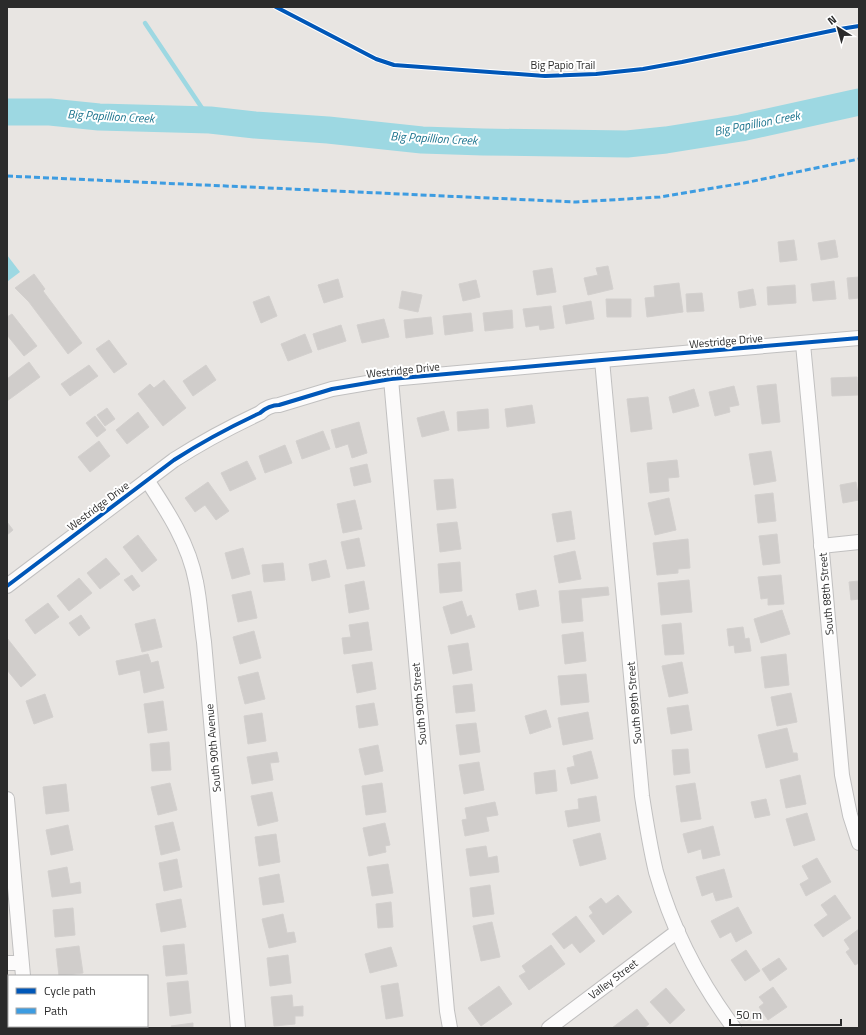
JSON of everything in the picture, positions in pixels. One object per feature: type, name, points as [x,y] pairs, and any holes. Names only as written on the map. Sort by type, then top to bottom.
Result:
[{"type":"street","name":"Westridge Drive","points":[[7,586],[147,480],[200,444],[260,413],[264,409],[332,389],[391,379],[859,338]]},
{"type":"street","name":"South 88th Street","points":[[803,344],[842,775],[850,814],[859,843]]},
{"type":"street","name":"South 89th Street","points":[[602,360],[642,796],[649,838],[656,871],[666,902],[678,930],[698,973],[721,1011],[734,1028]]},
{"type":"street","name":"South 90th Street","points":[[391,379],[447,1011],[450,1028]]},
{"type":"street","name":"South 90th Avenue","points":[[147,480],[168,512],[179,533],[189,557],[196,582],[204,642],[238,1028]]},
{"type":"street","points":[[821,546],[859,542]]},
{"type":"street","points":[[7,799],[22,969],[7,963]]},
{"type":"street","name":"Valley Street","points":[[549,1028],[678,930]]},
{"type":"water","points":[[7,255],[20,272],[8,281],[7,279]]},
{"type":"building","points":[[794,240],[797,260],[780,262],[778,242]]},
{"type":"building","points":[[835,240],[838,257],[821,260],[818,243]]},
{"type":"building","points":[[608,266],[613,289],[588,295],[584,278],[598,275],[596,268]]},
{"type":"building","points":[[552,268],[556,292],[537,295],[533,271]]},
{"type":"building","points":[[34,274],[45,289],[43,291],[82,343],[68,354],[29,302],[15,288]]},
{"type":"building","points":[[859,277],[859,298],[849,299],[847,278]]},
{"type":"building","points":[[338,279],[343,297],[324,303],[318,285]]},
{"type":"building","points":[[476,280],[480,297],[463,301],[459,284]]},
{"type":"building","points":[[834,281],[836,299],[813,301],[811,284]]},
{"type":"building","points":[[679,283],[683,312],[647,317],[645,298],[655,297],[654,286]]},
{"type":"building","points":[[795,285],[796,303],[768,305],[767,287]]},
{"type":"building","points":[[753,289],[756,305],[740,308],[738,292]]},
{"type":"building","points":[[402,291],[422,295],[418,312],[399,308]]},
{"type":"building","points":[[702,293],[704,311],[687,312],[686,294]]},
{"type":"building","points":[[269,296],[277,316],[261,323],[253,302]]},
{"type":"building","points":[[606,299],[631,299],[631,317],[607,317]]},
{"type":"building","points":[[591,301],[594,319],[566,324],[563,306]]},
{"type":"building","points":[[551,306],[554,328],[540,330],[539,325],[526,327],[523,309]]},
{"type":"building","points":[[512,310],[513,328],[485,331],[483,313]]},
{"type":"building","points":[[471,313],[473,331],[445,335],[443,316]]},
{"type":"building","points":[[12,314],[37,346],[24,356],[7,335],[7,317]]},
{"type":"building","points":[[431,317],[433,334],[406,338],[404,320]]},
{"type":"building","points":[[384,319],[389,337],[362,343],[357,325]]},
{"type":"building","points":[[341,325],[346,341],[318,350],[313,334]]},
{"type":"building","points":[[305,334],[312,352],[288,361],[281,344]]},
{"type":"building","points":[[109,340],[127,364],[114,373],[96,349]]},
{"type":"building","points":[[29,362],[40,377],[7,401],[7,379]]},
{"type":"building","points":[[89,365],[98,376],[70,396],[61,384]]},
{"type":"building","points":[[206,365],[216,380],[193,396],[183,381]]},
{"type":"building","points":[[857,377],[858,395],[832,396],[831,378]]},
{"type":"building","points":[[164,380],[186,408],[163,426],[138,394],[150,384],[154,388]]},
{"type":"building","points":[[776,384],[780,422],[762,424],[757,386]]},
{"type":"building","points":[[734,386],[739,405],[729,407],[730,412],[715,416],[709,392]]},
{"type":"building","points":[[694,389],[699,406],[673,413],[669,397]]},
{"type":"building","points":[[648,397],[652,429],[631,432],[627,399]]},
{"type":"building","points":[[532,405],[535,423],[507,427],[505,409]]},
{"type":"building","points":[[107,408],[115,419],[105,426],[97,415]]},
{"type":"building","points":[[488,409],[489,428],[458,431],[457,412]]},
{"type":"building","points":[[444,411],[449,430],[422,437],[417,418]]},
{"type":"building","points":[[138,412],[149,427],[127,444],[116,430]]},
{"type":"building","points":[[95,416],[106,430],[97,437],[86,423]]},
{"type":"building","points":[[359,422],[367,453],[352,458],[348,444],[336,448],[331,430]]},
{"type":"building","points":[[323,431],[330,449],[302,459],[296,441]]},
{"type":"building","points":[[99,441],[110,456],[90,472],[78,457]]},
{"type":"building","points":[[285,445],[292,463],[265,473],[259,456]]},
{"type":"building","points":[[771,451],[776,481],[754,485],[749,454]]},
{"type":"building","points":[[677,460],[679,477],[668,478],[669,491],[650,493],[647,463]]},
{"type":"building","points":[[247,461],[256,479],[230,491],[221,473]]},
{"type":"building","points":[[367,464],[371,482],[354,486],[350,468]]},
{"type":"building","points":[[453,479],[456,508],[437,510],[434,480]]},
{"type":"building","points":[[208,482],[229,511],[216,520],[205,505],[195,512],[185,498]]},
{"type":"building","points":[[856,482],[859,500],[843,503],[840,485]]},
{"type":"building","points":[[773,493],[776,521],[758,523],[755,495]]},
{"type":"building","points":[[669,498],[676,530],[655,535],[648,503]]},
{"type":"building","points":[[355,500],[362,529],[343,533],[337,504]]},
{"type":"building","points":[[571,511],[575,539],[557,542],[552,514]]},
{"type":"building","points":[[7,522],[13,530],[7,535]]},
{"type":"building","points":[[457,522],[461,549],[440,552],[437,524]]},
{"type":"building","points":[[777,534],[780,563],[763,565],[759,536]]},
{"type":"building","points":[[138,535],[157,560],[142,572],[123,547]]},
{"type":"building","points":[[359,538],[365,566],[347,569],[341,542]]},
{"type":"building","points":[[688,539],[690,568],[678,569],[678,573],[657,575],[653,543]]},
{"type":"building","points":[[243,548],[250,574],[232,579],[225,553]]},
{"type":"building","points":[[575,551],[581,579],[559,583],[554,556]]},
{"type":"building","points":[[106,558],[120,574],[100,589],[87,573]]},
{"type":"building","points":[[326,560],[330,577],[312,581],[309,564]]},
{"type":"building","points":[[460,562],[462,591],[440,593],[438,564]]},
{"type":"building","points":[[283,563],[285,580],[264,582],[262,565]]},
{"type":"building","points":[[132,575],[140,586],[133,591],[124,580]]},
{"type":"building","points":[[781,575],[784,604],[768,605],[768,598],[761,599],[758,577]]},
{"type":"building","points":[[79,578],[92,593],[69,611],[57,596]]},
{"type":"building","points":[[689,580],[692,612],[661,615],[658,583]]},
{"type":"building","points":[[364,581],[369,609],[349,613],[345,585]]},
{"type":"building","points":[[859,581],[859,599],[851,600],[849,582]]},
{"type":"building","points":[[608,587],[609,595],[581,598],[583,621],[562,623],[559,591]]},
{"type":"building","points":[[536,590],[539,606],[519,610],[516,594]]},
{"type":"building","points":[[251,591],[257,618],[238,622],[232,595]]},
{"type":"building","points":[[462,601],[467,617],[471,615],[475,627],[451,634],[443,607]]},
{"type":"building","points":[[48,603],[59,617],[35,634],[25,620]]},
{"type":"building","points":[[782,610],[790,634],[761,643],[754,619]]},
{"type":"building","points":[[81,615],[90,628],[79,636],[69,623]]},
{"type":"building","points":[[155,619],[162,647],[142,652],[135,624]]},
{"type":"building","points":[[368,622],[372,650],[344,654],[342,638],[351,637],[349,625]]},
{"type":"building","points":[[681,623],[684,654],[665,655],[662,625]]},
{"type":"building","points":[[743,627],[745,639],[749,638],[751,651],[735,653],[734,645],[729,646],[727,629]]},
{"type":"building","points":[[254,631],[261,658],[240,664],[233,637]]},
{"type":"building","points":[[583,632],[586,661],[565,664],[562,635]]},
{"type":"building","points":[[7,638],[36,675],[21,687],[7,670]]},
{"type":"building","points":[[468,643],[472,670],[453,674],[448,646]]},
{"type":"building","points":[[148,654],[151,663],[158,661],[164,688],[144,693],[140,670],[119,675],[116,661]]},
{"type":"building","points":[[786,654],[789,685],[765,688],[761,657]]},
{"type":"building","points":[[372,662],[376,689],[357,693],[352,665]]},
{"type":"building","points":[[682,662],[688,693],[669,697],[662,666]]},
{"type":"building","points":[[258,672],[265,699],[245,704],[238,677]]},
{"type":"building","points":[[586,674],[589,702],[561,705],[558,676]]},
{"type":"building","points":[[472,684],[475,711],[456,713],[453,686]]},
{"type":"building","points":[[791,693],[797,722],[777,726],[771,697]]},
{"type":"building","points":[[45,694],[53,717],[34,724],[26,701]]},
{"type":"building","points":[[163,701],[167,730],[148,733],[144,704]]},
{"type":"building","points":[[374,703],[378,725],[359,728],[356,706]]},
{"type":"building","points":[[688,705],[692,730],[671,734],[667,708]]},
{"type":"building","points":[[546,710],[551,727],[530,734],[525,716]]},
{"type":"building","points":[[588,712],[593,739],[563,745],[558,718]]},
{"type":"building","points":[[262,713],[266,741],[248,744],[244,716]]},
{"type":"building","points":[[476,723],[480,752],[460,755],[456,725]]},
{"type":"building","points":[[787,728],[793,753],[797,753],[798,760],[766,768],[758,735]]},
{"type":"building","points":[[169,742],[171,770],[152,771],[150,744]]},
{"type":"building","points":[[378,745],[383,771],[365,775],[359,749]]},
{"type":"building","points":[[688,749],[690,773],[674,775],[672,750]]},
{"type":"building","points":[[591,751],[598,778],[571,784],[567,768],[575,766],[573,756]]},
{"type":"building","points":[[277,752],[279,762],[270,763],[273,780],[252,784],[247,757]]},
{"type":"building","points":[[479,762],[484,790],[464,794],[459,765]]},
{"type":"building","points":[[555,770],[557,791],[536,794],[534,773]]},
{"type":"building","points":[[800,775],[806,804],[786,808],[780,780]]},
{"type":"building","points":[[170,783],[177,810],[158,815],[151,787]]},
{"type":"building","points":[[382,783],[386,812],[366,815],[362,786]]},
{"type":"building","points":[[695,783],[701,819],[681,822],[676,786]]},
{"type":"building","points":[[66,784],[69,811],[46,814],[43,787]]},
{"type":"building","points":[[272,792],[278,821],[258,826],[251,796]]},
{"type":"building","points":[[596,796],[600,821],[568,827],[565,811],[579,809],[578,799]]},
{"type":"building","points":[[766,799],[770,815],[755,818],[751,802]]},
{"type":"building","points":[[495,802],[498,815],[486,817],[489,831],[465,836],[462,820],[467,819],[465,808]]},
{"type":"building","points":[[807,813],[815,840],[794,846],[786,819]]},
{"type":"building","points":[[173,822],[180,850],[161,855],[155,826]]},
{"type":"building","points":[[385,823],[390,845],[385,846],[386,852],[369,856],[363,828]]},
{"type":"building","points":[[68,825],[73,850],[51,855],[46,830]]},
{"type":"building","points":[[713,826],[720,855],[703,859],[701,849],[688,853],[683,834]]},
{"type":"building","points":[[600,833],[606,859],[580,866],[573,840]]},
{"type":"building","points":[[276,834],[280,862],[259,866],[255,837]]},
{"type":"building","points":[[486,846],[488,858],[497,856],[499,872],[470,876],[466,849]]},
{"type":"building","points":[[817,858],[831,882],[806,896],[800,884],[809,879],[802,866]]},
{"type":"building","points":[[177,859],[182,887],[164,891],[159,863]]},
{"type":"building","points":[[388,864],[393,893],[372,896],[367,867]]},
{"type":"building","points":[[67,867],[70,884],[80,882],[81,893],[52,897],[48,871]]},
{"type":"building","points":[[724,869],[732,897],[716,901],[713,892],[702,896],[696,877]]},
{"type":"building","points":[[279,874],[284,902],[263,905],[259,878]]},
{"type":"building","points":[[490,885],[494,914],[473,917],[470,888]]},
{"type":"building","points":[[618,895],[632,912],[603,935],[589,916],[593,913],[589,907],[601,898],[606,904]]},
{"type":"building","points":[[835,895],[851,918],[823,937],[814,925],[828,915],[821,905]]},
{"type":"building","points":[[181,899],[186,927],[161,932],[156,904]]},
{"type":"building","points":[[391,902],[393,927],[378,928],[376,904]]},
{"type":"building","points":[[738,907],[752,933],[736,942],[731,932],[720,938],[711,921]]},
{"type":"building","points":[[73,908],[75,935],[55,937],[53,910]]},
{"type":"building","points":[[283,914],[287,933],[294,932],[296,942],[269,948],[262,919]]},
{"type":"building","points":[[576,916],[595,941],[580,953],[572,943],[564,949],[552,934]]},
{"type":"building","points":[[492,922],[500,957],[481,961],[473,926]]},
{"type":"building","points":[[859,929],[859,963],[855,965],[846,952],[850,949],[844,940]]},
{"type":"building","points":[[184,944],[187,974],[166,976],[163,946]]},
{"type":"building","points":[[551,945],[565,964],[529,990],[519,976],[526,972],[522,966]]},
{"type":"building","points":[[79,946],[83,973],[59,975],[56,949]]},
{"type":"building","points":[[391,947],[397,966],[370,973],[365,954]]},
{"type":"building","points":[[746,950],[760,971],[745,981],[731,960]]},
{"type":"building","points":[[288,955],[291,983],[270,986],[267,958]]},
{"type":"building","points":[[779,958],[787,969],[770,981],[762,969]]},
{"type":"building","points":[[188,981],[191,1013],[170,1016],[167,983]]},
{"type":"building","points":[[398,983],[403,1016],[386,1019],[381,986]]},
{"type":"building","points":[[499,986],[512,1004],[481,1026],[468,1008]]},
{"type":"building","points":[[773,987],[787,1007],[768,1020],[759,1007],[764,1003],[759,997]]},
{"type":"building","points":[[666,988],[685,1010],[670,1024],[650,1002]]},
{"type":"building","points":[[292,995],[293,1007],[303,1006],[303,1016],[295,1016],[295,1024],[274,1026],[271,997]]},
{"type":"building","points":[[637,1009],[649,1024],[644,1028],[612,1028]]},
{"type":"building","points":[[193,1023],[193,1028],[172,1028],[171,1026]]},
{"type":"building","points":[[68,1027],[99,1027],[99,1028],[63,1028]]},
{"type":"waterway","points":[[145,23],[210,120]]},
{"type":"waterway","name":"Big Papillion Creek","points":[[7,112],[50,112],[99,117],[210,120],[422,140],[627,144],[666,140],[741,128],[859,102]]},
{"type":"marked path","points":[[7,176],[576,202],[660,197],[744,183],[859,159]]},
{"type":"cycle path","name":"Big Papio Trail","points":[[276,7],[376,59],[394,65],[545,76],[596,74],[643,69],[859,26]]},
{"type":"cycle path","points":[[7,586],[174,460],[216,435],[272,406],[332,389],[391,379],[859,338]]}]
